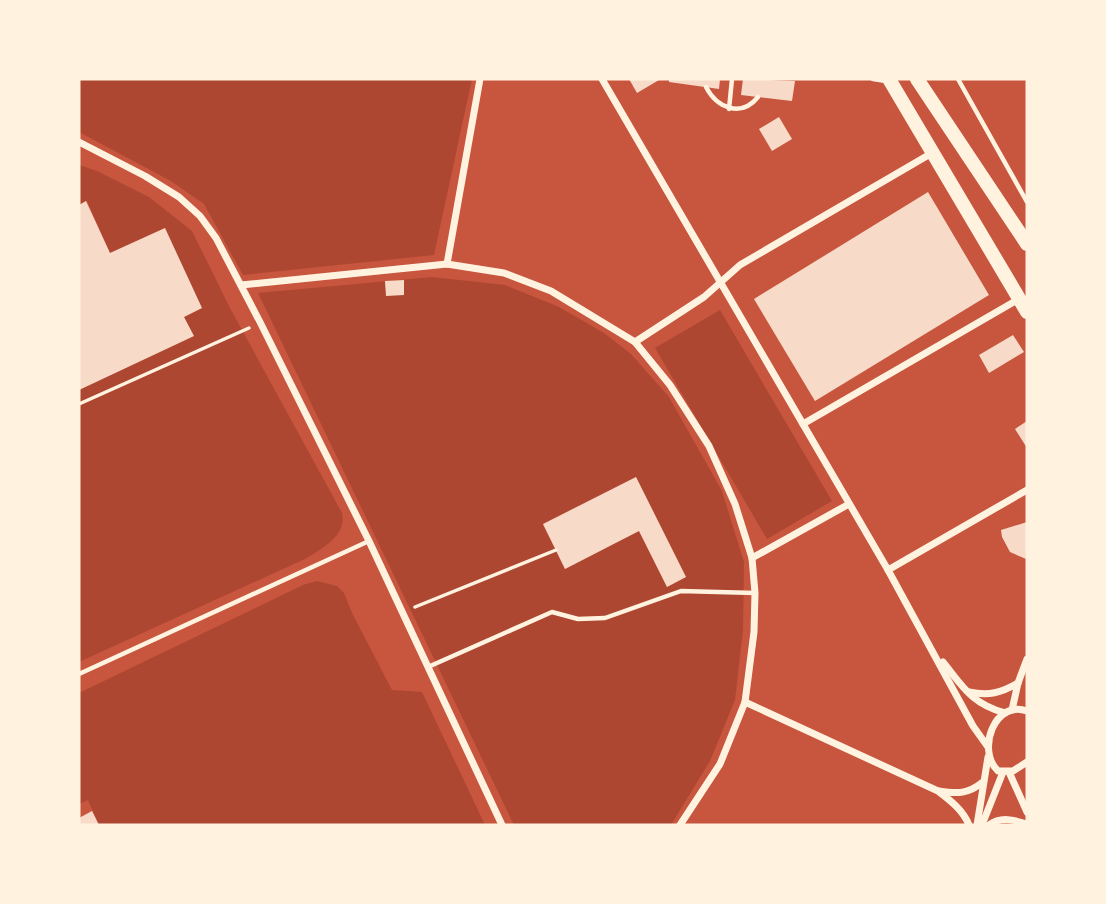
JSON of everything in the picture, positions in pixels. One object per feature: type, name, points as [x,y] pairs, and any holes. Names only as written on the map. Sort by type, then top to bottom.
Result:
[{"type":"main road","points":[[890,80],[1023,305]]},
{"type":"main road","points":[[921,85],[1027,244]]},
{"type":"street","points":[[447,264],[480,79]]},
{"type":"street","points":[[604,80],[719,284],[888,570],[973,726],[988,747]]},
{"type":"street","points":[[79,142],[145,176],[178,197],[200,216],[215,238],[369,541],[502,825]]},
{"type":"street","points":[[635,342],[704,298],[740,265],[933,152]]},
{"type":"street","points":[[241,285],[447,264],[505,273],[551,291],[635,342],[670,385],[709,446],[735,504],[752,558],[755,593],[754,632],[745,702],[720,764],[680,825]]},
{"type":"street","points":[[803,424],[1023,305]]},
{"type":"street","points":[[888,570],[1027,490]]},
{"type":"street","points":[[752,558],[849,504]]},
{"type":"street","points":[[931,648],[967,691],[985,707],[1027,711]]},
{"type":"street","points":[[977,825],[988,747],[995,724],[1009,711],[1027,659]]},
{"type":"street","points":[[967,691],[984,695],[1001,693],[1018,683]]},
{"type":"street","points":[[745,702],[938,791],[958,807],[969,825]]},
{"type":"street","points":[[988,756],[992,765],[1006,772],[1027,812]]},
{"type":"street","points":[[1006,772],[1019,769],[1027,762]]},
{"type":"street","points":[[982,825],[1006,772]]},
{"type":"street","points":[[938,791],[961,794],[974,790],[984,782]]},
{"type":"street","points":[[989,825],[1004,819],[1027,824]]},
{"type":"lane","points":[[729,109],[733,79]]},
{"type":"lane","points":[[873,79],[890,80]]},
{"type":"lane","points":[[958,79],[1027,202]]},
{"type":"lane","points":[[706,87],[719,105],[729,109],[751,105],[758,97]]},
{"type":"lane","points":[[79,674],[369,541]]},
{"type":"lane","points":[[427,667],[552,612],[578,619],[605,618],[681,591],[755,593]]},
{"type":"path","points":[[79,404],[260,322]]},
{"type":"path","points":[[402,613],[556,550]]},
{"type":"shaded area","points":[[79,79],[472,79],[434,255],[243,275],[204,204],[171,181],[79,132]]},
{"type":"shaded area","points":[[79,165],[149,197],[192,231],[230,308],[342,513],[343,521],[332,540],[307,558],[79,662],[79,390],[193,336],[184,317],[201,308],[165,228],[110,253],[87,201],[79,205]]},
{"type":"shaded area","points":[[432,277],[505,285],[559,307],[604,333],[631,354],[669,397],[722,491],[744,562],[743,630],[735,700],[710,761],[671,825],[514,825],[258,293]],"holes":[[[636,477],[686,577],[667,587],[639,531],[565,569],[543,525]]]},
{"type":"shaded area","points":[[720,310],[832,501],[767,539],[655,348]]},
{"type":"shaded area","points":[[317,581],[337,586],[344,593],[392,690],[422,692],[485,825],[99,825],[88,800],[79,804],[79,693],[303,585]]},
{"type":"building","points":[[629,79],[658,79],[659,80],[637,93]]},
{"type":"building","points":[[669,79],[720,79],[719,89],[669,82]]},
{"type":"building","points":[[743,79],[795,81],[792,101],[741,95]]},
{"type":"building","points":[[779,117],[792,139],[772,151],[759,129]]},
{"type":"building","points":[[928,192],[989,295],[815,401],[754,299]]},
{"type":"building","points":[[86,201],[110,253],[165,228],[202,308],[184,317],[194,336],[79,390],[79,205]]},
{"type":"building","points":[[404,280],[404,295],[386,296],[385,281]]},
{"type":"building","points":[[1013,335],[1024,352],[989,373],[979,355]]},
{"type":"building","points":[[1027,421],[1027,448],[1015,429]]},
{"type":"building","points":[[636,477],[686,577],[667,587],[639,531],[565,569],[543,524]]},
{"type":"building","points":[[1027,522],[1026,559],[1010,552],[1001,530]]},
{"type":"building","points":[[92,811],[99,825],[79,825],[79,818]]}]
